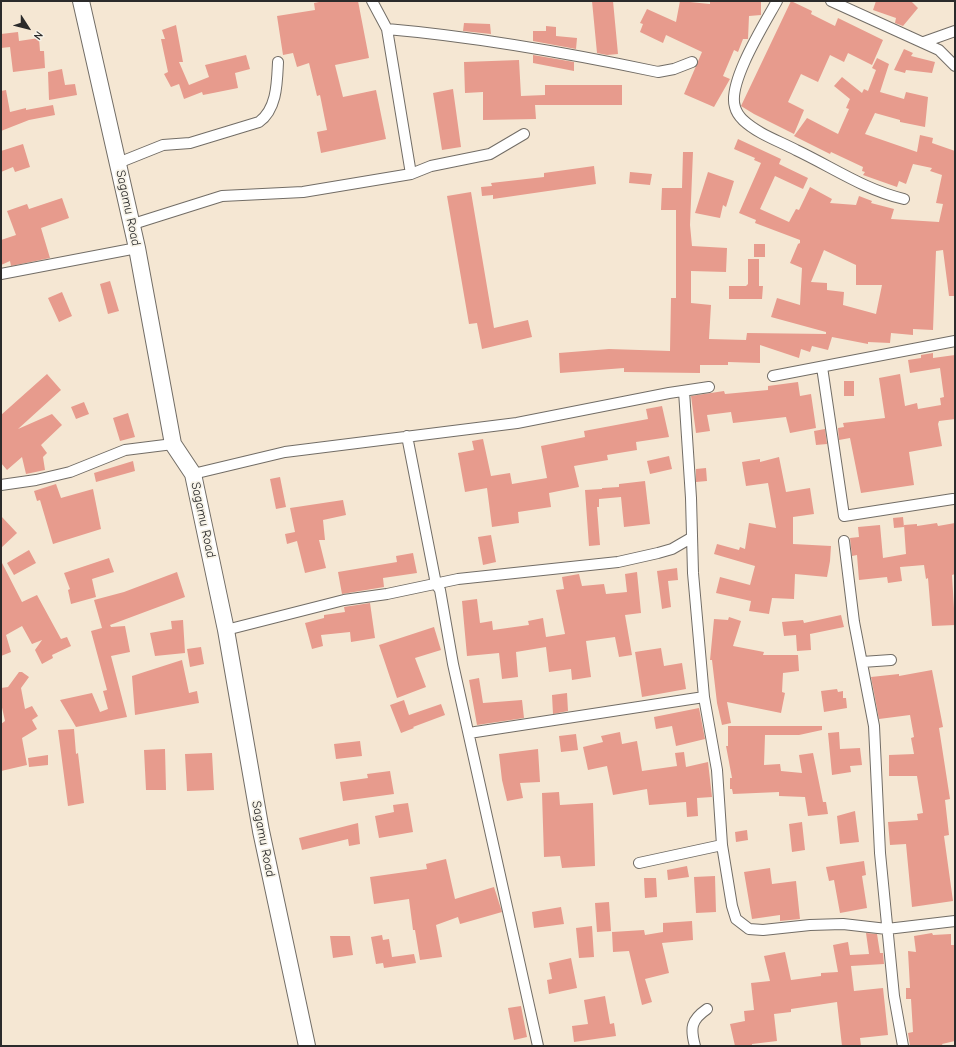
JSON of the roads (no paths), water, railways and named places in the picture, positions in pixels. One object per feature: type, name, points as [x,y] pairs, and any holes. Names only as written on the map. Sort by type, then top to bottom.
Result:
[{"type":"highway","name":"Sagamu Road","points":[[81,1],[118,163],[130,225],[137,248],[173,444],[193,474],[226,630],[261,831],[307,1046]]},
{"type":"street","points":[[372,1],[387,30],[411,174]]},
{"type":"street","points":[[777,1],[753,45],[738,78],[734,93],[735,107],[742,120],[762,133],[858,182],[885,194],[904,199]]},
{"type":"street","points":[[831,1],[924,42],[939,50],[955,66]]},
{"type":"street","points":[[387,30],[440,35],[553,51],[658,72],[692,62]]},
{"type":"street","points":[[924,42],[955,31]]},
{"type":"street","points":[[118,163],[163,145],[190,143],[259,122],[265,117],[270,109],[277,86],[278,62]]},
{"type":"street","points":[[130,225],[185,206],[222,196],[303,192],[411,174],[431,166],[490,154],[524,134]]},
{"type":"street","points":[[1,274],[137,248]]},
{"type":"street","points":[[773,376],[955,341]]},
{"type":"street","points":[[822,367],[844,516],[953,499]]},
{"type":"street","points":[[193,474],[285,452],[517,423],[709,387]]},
{"type":"street","points":[[684,391],[692,498],[691,538],[704,697],[717,770],[722,845],[736,919],[749,929],[764,930],[810,925],[844,924],[887,929],[955,921]]},
{"type":"street","points":[[407,436],[436,584],[440,590],[453,664],[538,1046]]},
{"type":"street","points":[[1,485],[36,480],[70,472],[125,450],[173,444]]},
{"type":"street","points":[[226,630],[344,600],[387,594],[458,579],[618,562],[665,551],[691,538]]},
{"type":"street","points":[[844,541],[854,622],[874,726],[880,853],[894,996],[902,1046]]},
{"type":"street","points":[[862,662],[891,660]]},
{"type":"street","points":[[469,733],[704,697]]},
{"type":"street","points":[[640,863],[722,845]]},
{"type":"street","points":[[695,1046],[692,1033],[694,1021],[698,1015],[707,1009]]}]
